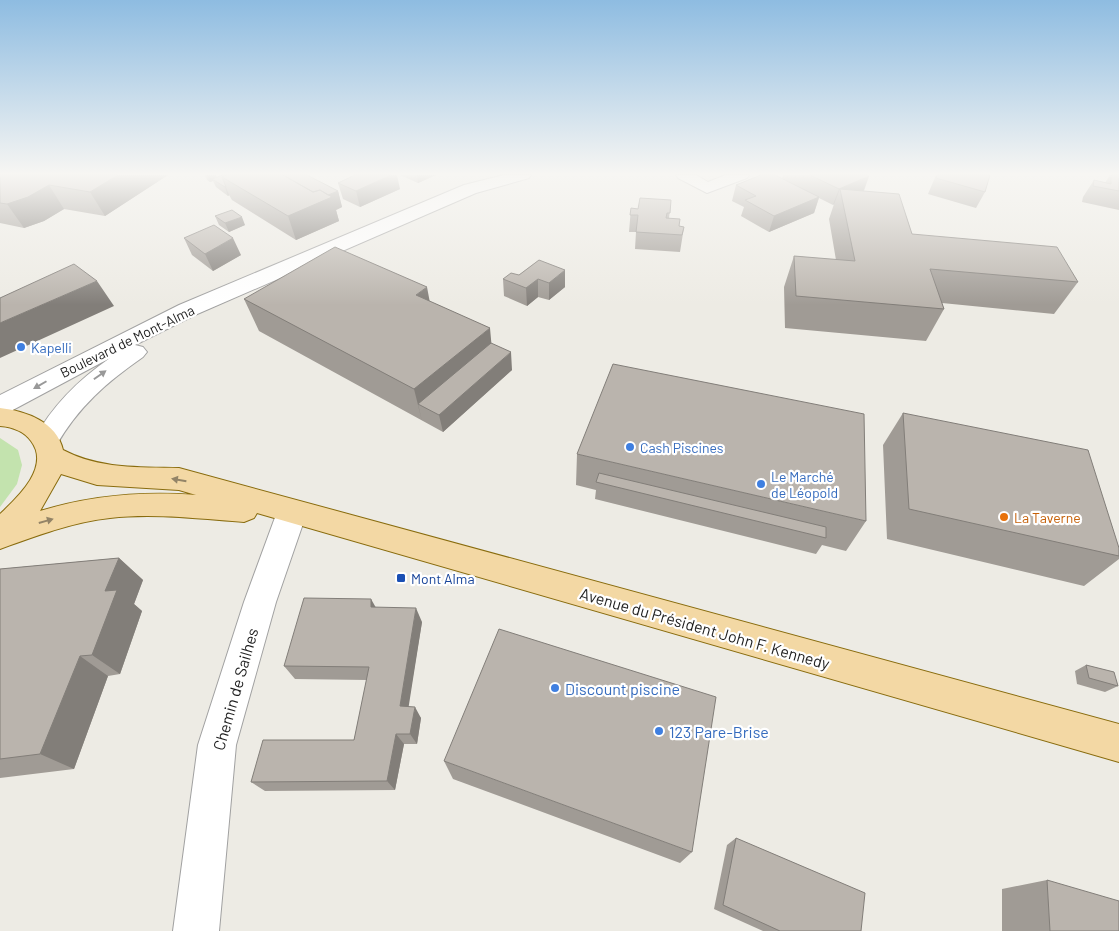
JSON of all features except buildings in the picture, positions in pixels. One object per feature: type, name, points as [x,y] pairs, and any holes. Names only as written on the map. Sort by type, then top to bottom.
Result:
[{"type":"main road","name":"Avenue du Président John F. Kennedy","points":[[0,417],[30,424],[49,448],[67,466],[94,475],[179,479],[1119,743]]},
{"type":"main road","points":[[0,534],[26,509],[45,481],[49,448]]},
{"type":"main road","name":"Avenue du Président John F. Kennedy","points":[[0,534],[93,509],[154,505],[292,512]]},
{"type":"street","name":"Boulevard de Mont-Alma","points":[[0,406],[68,369],[187,310],[258,282],[402,218]]},
{"type":"street","name":"Boulevard de Mont-Alma","points":[[49,448],[62,413],[92,381],[135,352],[258,282]]},
{"type":"street","name":"Chemin de Sailhes","points":[[196,931],[217,744],[260,602],[292,512]]},
{"type":"green space","points":[[0,438],[18,450],[22,465],[17,484],[0,507]]},
{"type":"place","name":"Kapelli","points":[[21,347]]},
{"type":"place","name":"Cash Piscines","points":[[630,447]]},
{"type":"place","name":"Le Marché de Léopold","points":[[761,484]]},
{"type":"place","name":"La Taverne","points":[[1004,517]]},
{"type":"place","name":"Mont Alma","points":[[401,578]]},
{"type":"place","name":"Discount piscine","points":[[555,688]]},
{"type":"place","name":"123 Pare-Brise","points":[[659,731]]}]
